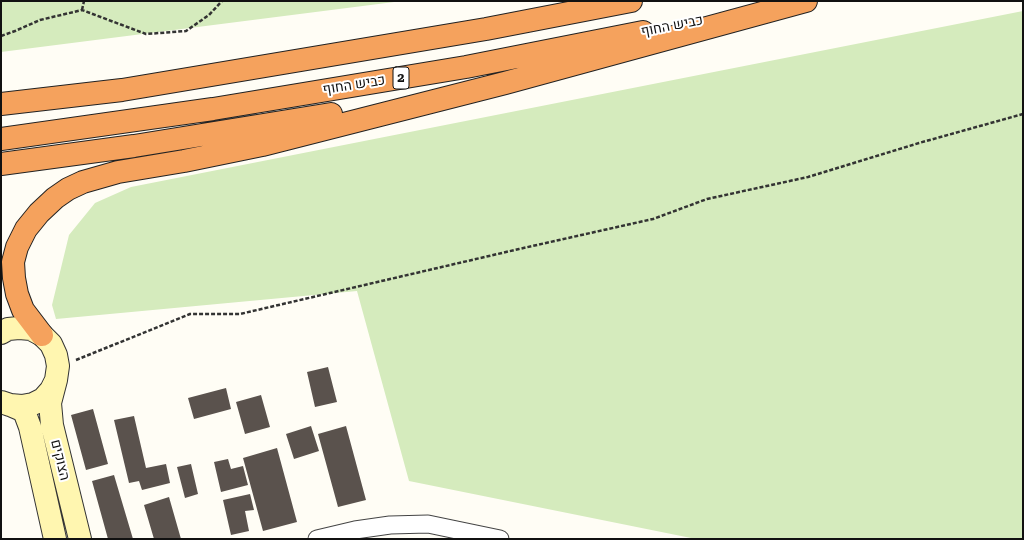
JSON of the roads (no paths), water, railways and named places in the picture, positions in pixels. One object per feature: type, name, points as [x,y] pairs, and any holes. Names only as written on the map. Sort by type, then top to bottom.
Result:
[{"type":"highway","points":[[1,104],[122,90],[486,29],[631,1]]},
{"type":"highway","name":"כביש החוף","points":[[1,140],[174,115],[466,67],[798,1]]},
{"type":"highway","points":[[42,335],[23,310],[16,289],[13,262],[17,247],[26,229],[44,208],[68,188],[100,176],[262,145],[505,83],[806,1]]},
{"type":"highway","points":[[1,164],[263,126],[505,83]]},
{"type":"street","points":[[1,333],[8,329],[20,328],[31,330],[42,335],[51,344],[56,354],[57,373],[51,390],[43,398],[33,404],[22,406],[6,404]]},
{"type":"street","name":"הצוקים","points":[[57,373],[50,403],[52,425],[80,539]]},
{"type":"street","name":"הצוקים","points":[[6,404],[24,411],[30,427],[55,539]]},
{"type":"street","points":[[317,539],[355,530],[390,525],[428,524],[473,536],[500,539]]}]
